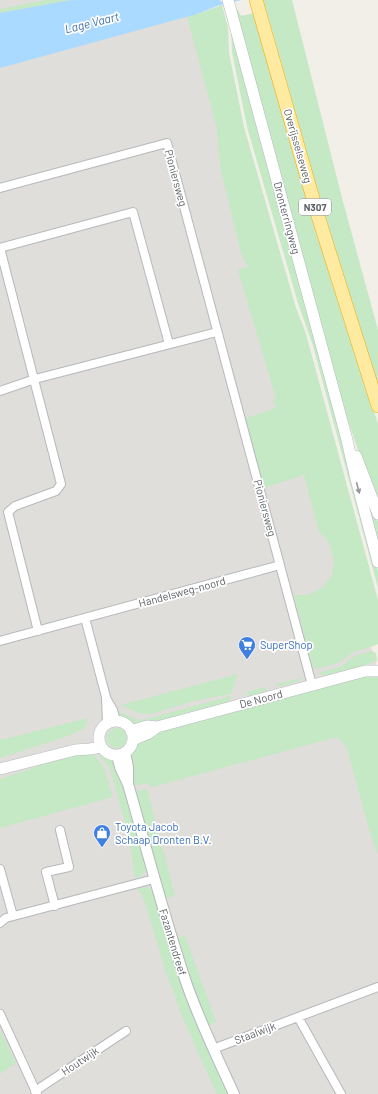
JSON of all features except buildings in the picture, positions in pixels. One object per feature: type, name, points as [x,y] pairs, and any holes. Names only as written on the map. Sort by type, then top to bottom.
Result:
[{"type":"highway","name":"Overijsselseweg","points":[[257,3],[318,216],[378,406]]},
{"type":"main road","name":"Dronterringweg","points":[[228,0],[346,436],[378,562]]},
{"type":"main road","name":"Dronterringweg","points":[[346,436],[363,474],[378,514]]},
{"type":"main road","name":"De Noord","points":[[132,735],[147,726],[157,728],[365,671],[378,664]]},
{"type":"main road","name":"De Noord","points":[[365,671],[378,671]]},
{"type":"main road","points":[[112,723],[125,724],[132,735],[130,748],[121,754],[109,754],[100,743],[100,731],[112,723]]},
{"type":"main road","points":[[0,770],[75,750],[84,744],[100,743]]},
{"type":"street","name":"Pioniersweg","points":[[0,188],[167,143],[312,685]]},
{"type":"street","points":[[38,631],[8,512],[15,506],[56,491],[61,484],[0,248],[133,212],[169,344]]},
{"type":"street","points":[[0,391],[35,379],[217,332]]},
{"type":"street","name":"Handelsweg-noord","points":[[0,641],[280,565]]},
{"type":"street","points":[[85,618],[106,697],[114,710],[112,723]]},
{"type":"street","name":"Fazantendreef","points":[[121,754],[120,767],[128,784],[169,931],[186,984],[213,1049],[234,1094]]},
{"type":"street","points":[[54,906],[46,872],[69,867],[60,830]]},
{"type":"street","points":[[0,869],[13,916]]},
{"type":"street","points":[[0,923],[6,918],[13,916],[154,879]]},
{"type":"street","name":"Staalwijk","points":[[213,1049],[378,987]]},
{"type":"street","name":"Houtwijk","points":[[0,1014],[36,1093],[126,1030]]},
{"type":"street","points":[[298,1017],[341,1094]]},
{"type":"shaded area","points":[[0,0],[200,0],[366,630],[378,670],[378,1094],[0,1094]]},
{"type":"green space","points":[[46,0],[71,0],[0,13],[0,9]]},
{"type":"green space","points":[[261,0],[292,0],[342,198],[378,330],[378,390],[346,290],[266,9]]},
{"type":"green space","points":[[222,5],[228,28],[229,53],[244,127],[296,308],[306,334],[378,600],[378,644],[354,652],[338,663],[316,669],[312,666],[294,595],[307,595],[322,588],[331,577],[334,561],[330,545],[324,536],[319,532],[304,475],[264,488],[246,418],[276,408],[273,400],[276,399],[238,270],[248,267],[241,253],[220,167],[217,129],[187,16]]},
{"type":"green space","points":[[238,10],[241,16],[254,13],[378,424],[378,508],[344,409],[235,11]]},
{"type":"green space","points":[[231,26],[378,572],[378,588],[313,346],[298,303],[247,127],[232,52]]},
{"type":"green space","points":[[360,472],[378,522],[378,552]]},
{"type":"green space","points":[[372,651],[376,653],[377,661],[339,674],[324,675],[318,673],[340,667],[355,656]]},
{"type":"green space","points":[[238,674],[231,694],[194,701],[151,714],[138,713],[121,705]]},
{"type":"green space","points":[[378,674],[378,854],[371,836],[347,749],[337,737],[152,787],[147,783],[134,786],[130,756],[135,745],[146,737],[174,727],[356,678]]},
{"type":"green space","points":[[302,678],[299,681],[277,687],[276,684]]},
{"type":"green space","points":[[265,687],[266,690],[253,697],[248,697],[247,692]]},
{"type":"green space","points":[[231,696],[232,697],[228,702],[163,721],[133,725],[120,717],[118,713],[143,720]]},
{"type":"green space","points":[[88,718],[85,728],[68,736],[0,758],[0,740]]},
{"type":"green space","points":[[113,728],[121,728],[127,734],[127,742],[121,748],[113,748],[107,742],[107,734]]},
{"type":"green space","points":[[94,751],[103,754],[114,761],[133,813],[147,869],[143,874],[135,879],[129,836],[110,770],[107,764]]},
{"type":"green space","points":[[90,752],[103,765],[113,797],[0,828],[0,779],[70,755]]},
{"type":"green space","points":[[147,789],[175,896],[164,899],[136,791]]},
{"type":"green space","points":[[146,887],[154,893],[201,1032],[228,1094],[217,1094],[183,1019],[165,969],[144,900],[137,888]]},
{"type":"green space","points":[[185,936],[216,1022],[208,1026],[175,938]]},
{"type":"green space","points":[[0,1030],[16,1063],[0,1074]]},
{"type":"water","name":"Lage Vaart","points":[[71,0],[220,0],[221,2],[228,0],[241,0],[217,6],[197,14],[0,68],[0,13]]},
{"type":"place","name":"SuperShop","points":[[247,660]]},
{"type":"place","name":"Toyota Jacob Schaap Dronten B.V.","points":[[102,848]]}]
